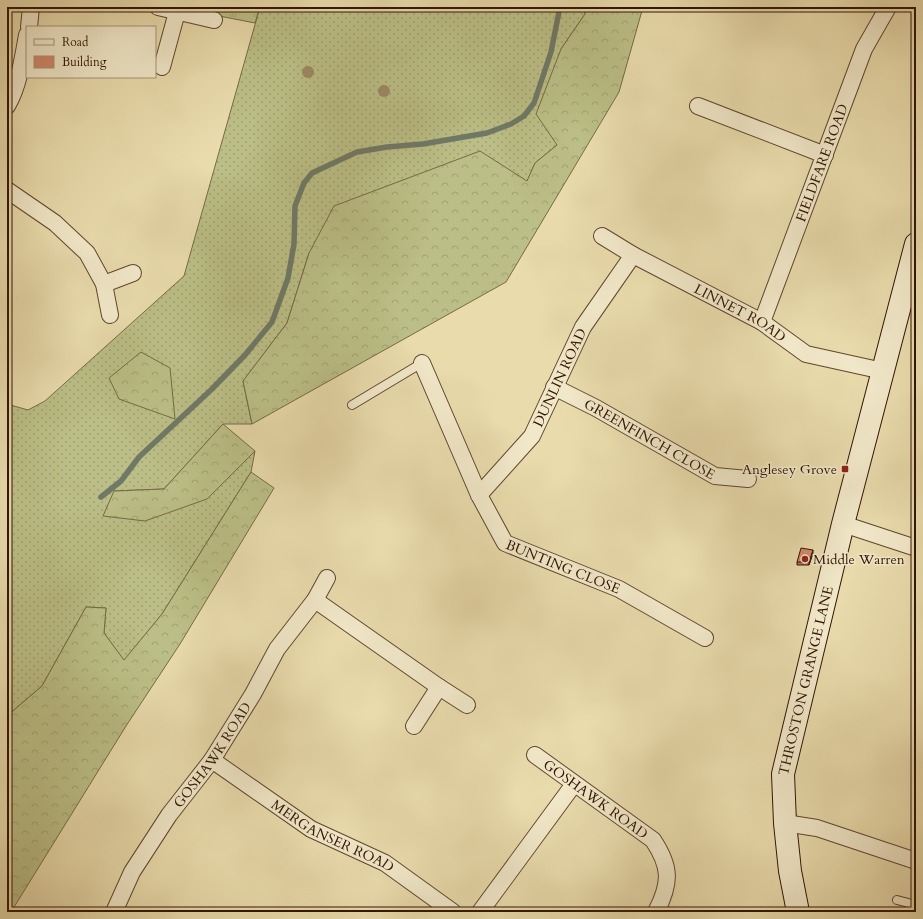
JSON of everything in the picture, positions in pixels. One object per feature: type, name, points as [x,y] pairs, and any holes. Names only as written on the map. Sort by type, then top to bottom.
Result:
[{"type":"street","points":[[28,26],[31,7]]},
{"type":"street","points":[[158,7],[214,20]]},
{"type":"street","name":"FIELDFARE ROAD","points":[[762,322],[864,50],[888,7]]},
{"type":"street","points":[[162,67],[178,12]]},
{"type":"street","points":[[7,106],[11,99],[22,62],[26,40]]},
{"type":"street","points":[[698,106],[825,155]]},
{"type":"street","points":[[7,190],[55,223],[87,253],[104,284],[110,315]]},
{"type":"street","name":"LINNET ROAD","points":[[602,236],[633,255],[762,322],[806,354],[883,371]]},
{"type":"street","name":"THROSTON GRANGE LANE","points":[[798,912],[790,871],[782,774],[843,524],[915,253]]},
{"type":"street","name":"DUNLIN ROAD","points":[[479,494],[532,436],[583,327],[633,255]]},
{"type":"street","points":[[104,284],[133,273]]},
{"type":"street","name":"BUNTING CLOSE","points":[[422,363],[479,494],[505,543],[619,589],[705,638]]},
{"type":"street","name":"GREENFINCH CLOSE","points":[[554,387],[596,408],[715,476],[748,479]]},
{"type":"street","points":[[843,524],[916,548]]},
{"type":"street","name":"GOSHAWK ROAD","points":[[120,910],[132,872],[169,815],[212,760],[253,694],[277,648],[315,600],[326,578]]},
{"type":"street","points":[[315,600],[467,705]]},
{"type":"street","points":[[414,726],[439,687]]},
{"type":"street","name":"GOSHAWK ROAD","points":[[535,755],[653,840],[661,853],[666,867],[667,882],[664,897],[656,912]]},
{"type":"street","name":"MERGANSER ROAD","points":[[212,760],[311,829],[385,863],[453,912]]},
{"type":"street","points":[[480,912],[574,784]]},
{"type":"street","points":[[785,823],[817,828],[916,861]]},
{"type":"lane","points":[[352,405],[422,363]]},
{"type":"lane","points":[[897,900],[916,905]]},
{"type":"green space","points":[[173,7],[260,7],[255,23]]},
{"type":"green space","points":[[260,7],[585,7],[585,14],[561,49],[557,145],[535,163],[527,182],[309,253],[287,323],[243,381],[252,424],[223,424],[164,489],[114,491],[207,499],[255,451],[251,472],[162,614],[124,661],[104,633],[106,608],[86,607],[42,686],[7,716],[7,404],[28,410],[45,401],[184,276]]},
{"type":"green space","points":[[585,7],[643,7],[619,92],[506,282],[252,424],[243,381],[287,323],[309,253],[334,206],[480,151],[527,181],[535,163],[557,145],[536,114],[561,49],[585,14]]},
{"type":"green space","points":[[141,352],[170,368],[175,419],[119,399],[109,378]]},
{"type":"green space","points":[[223,424],[255,451],[207,499],[145,521],[103,516],[114,491],[164,489]]},
{"type":"green space","points":[[251,472],[274,488],[180,644],[126,726],[11,912],[7,912],[7,716],[42,686],[86,607],[106,608],[104,633],[124,660],[162,614]]},
{"type":"building","points":[[7,15],[10,17],[7,22]]},
{"type":"building","name":"Middle Warren","points":[[801,548],[813,550],[809,562],[797,562]]},
{"type":"waterway","points":[[101,497],[121,481],[139,457],[212,389],[245,355],[272,322],[288,278],[294,244],[295,206],[304,183],[312,173],[357,152],[387,147],[423,144],[487,133],[511,124],[524,116],[534,103],[551,52],[560,7]]},
{"type":"place","name":"Anglesey Grove","points":[[845,469]]},
{"type":"place","name":"Middle Warren","points":[[805,559]]}]
